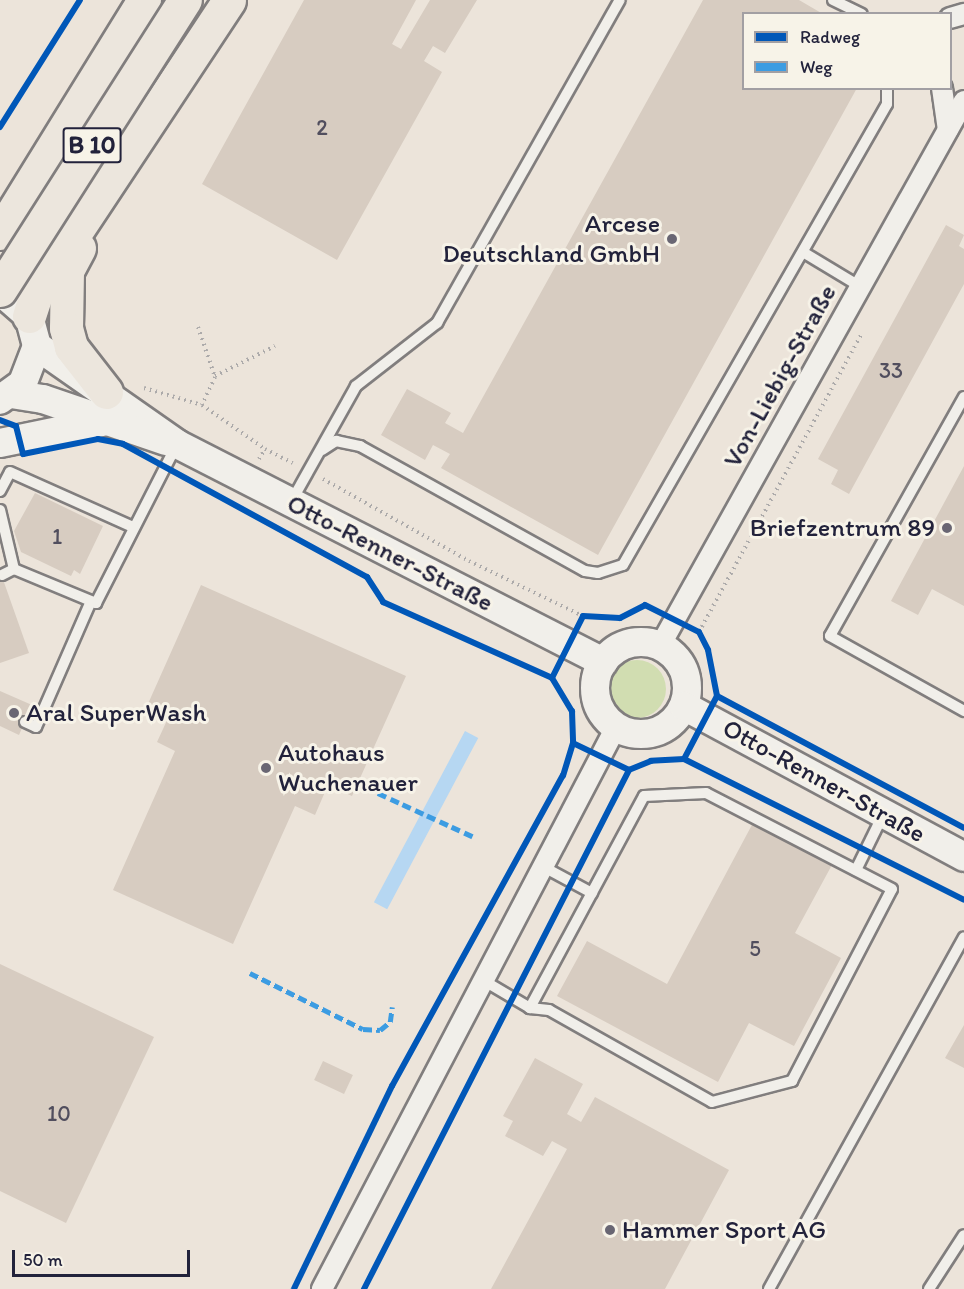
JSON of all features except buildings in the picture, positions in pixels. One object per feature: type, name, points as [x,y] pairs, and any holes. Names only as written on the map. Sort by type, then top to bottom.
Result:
[{"type":"highway","points":[[0,232],[144,0]]},
{"type":"highway","name":"B 10","points":[[0,290],[185,0]]},
{"type":"highway","name":"B 10","points":[[33,331],[38,289],[108,190],[229,0]]},
{"type":"highway","points":[[0,199],[41,165]]},
{"type":"highway","name":"B 10","points":[[104,407],[71,347],[65,297],[67,271],[108,190]]},
{"type":"street","name":"Von-Liebig-Straße","points":[[660,646],[958,118],[943,90]]},
{"type":"street","name":"Otto-Renner-Straße","points":[[0,290],[33,331],[104,407]]},
{"type":"street","points":[[6,397],[32,368],[33,331]]},
{"type":"street","name":"Otto-Renner-Straße","points":[[6,397],[104,407],[603,662]]},
{"type":"street","points":[[0,442],[104,407]]},
{"type":"street","points":[[629,644],[660,646],[684,671],[684,706],[670,724],[650,734],[616,728],[602,712],[595,692],[603,662],[629,644]]},
{"type":"street","name":"Otto-Renner-Straße","points":[[684,706],[964,857]]},
{"type":"street","points":[[322,1289],[540,865],[616,728]]},
{"type":"lane","points":[[290,502],[307,470],[322,450],[356,386],[437,323],[620,0]]},
{"type":"lane","points":[[832,0],[858,12]]},
{"type":"lane","points":[[322,450],[348,441],[585,571],[612,571],[630,554],[803,252],[887,104],[887,90]]},
{"type":"lane","points":[[803,252],[861,287]]},
{"type":"lane","points":[[964,397],[830,636],[964,711]]},
{"type":"lane","points":[[2,575],[14,569],[96,603],[177,444]]},
{"type":"lane","points":[[0,490],[10,472],[133,527]]},
{"type":"lane","points":[[0,510],[14,569]]},
{"type":"lane","points":[[25,722],[36,727],[91,601]]},
{"type":"lane","points":[[481,979],[530,1008],[549,1010],[712,1102],[792,1081],[892,889],[706,793],[644,796],[530,1008]]},
{"type":"lane","points":[[856,870],[883,814]]},
{"type":"lane","points":[[540,865],[592,893]]},
{"type":"lane","points":[[769,1289],[964,937]]},
{"type":"lane","points":[[929,1289],[964,1235]]},
{"type":"path","points":[[699,632],[868,322]]},
{"type":"path","points":[[198,327],[215,377]]},
{"type":"path","points":[[275,346],[215,377],[202,405],[265,449],[307,470],[469,561],[583,616]]},
{"type":"path","points":[[248,480],[265,449]]},
{"type":"green space","points":[[631,660],[643,660],[658,668],[666,683],[666,695],[658,710],[643,718],[631,718],[616,710],[608,695],[608,683],[616,668]]},
{"type":"water","points":[[465,731],[478,738],[387,909],[374,902]]},
{"type":"marked path","points":[[378,793],[474,837]]},
{"type":"marked path","points":[[250,973],[363,1029],[380,1030],[390,1022],[392,1007]]},
{"type":"cycle path","points":[[0,127],[80,0]]},
{"type":"cycle path","points":[[0,420],[16,426],[23,454],[98,439],[123,444],[367,577],[383,602],[552,678],[572,711],[573,743],[563,775],[392,1086],[294,1289]]},
{"type":"cycle path","points":[[552,678],[583,616],[620,618],[645,605],[699,632],[708,650],[717,696],[684,759],[651,761],[629,770],[573,743]]},
{"type":"cycle path","points":[[717,696],[964,828]]},
{"type":"cycle path","points":[[684,759],[964,900]]},
{"type":"cycle path","points":[[364,1289],[629,770]]},
{"type":"place","name":"Arcese Deutschland GmbH","points":[[672,239]]},
{"type":"place","name":"Briefzentrum 89","points":[[947,528]]},
{"type":"place","name":"Aral SuperWash","points":[[14,713]]},
{"type":"place","name":"Autohaus Wuchenauer","points":[[266,768]]},
{"type":"place","name":"Hammer Sport AG","points":[[610,1230]]}]
